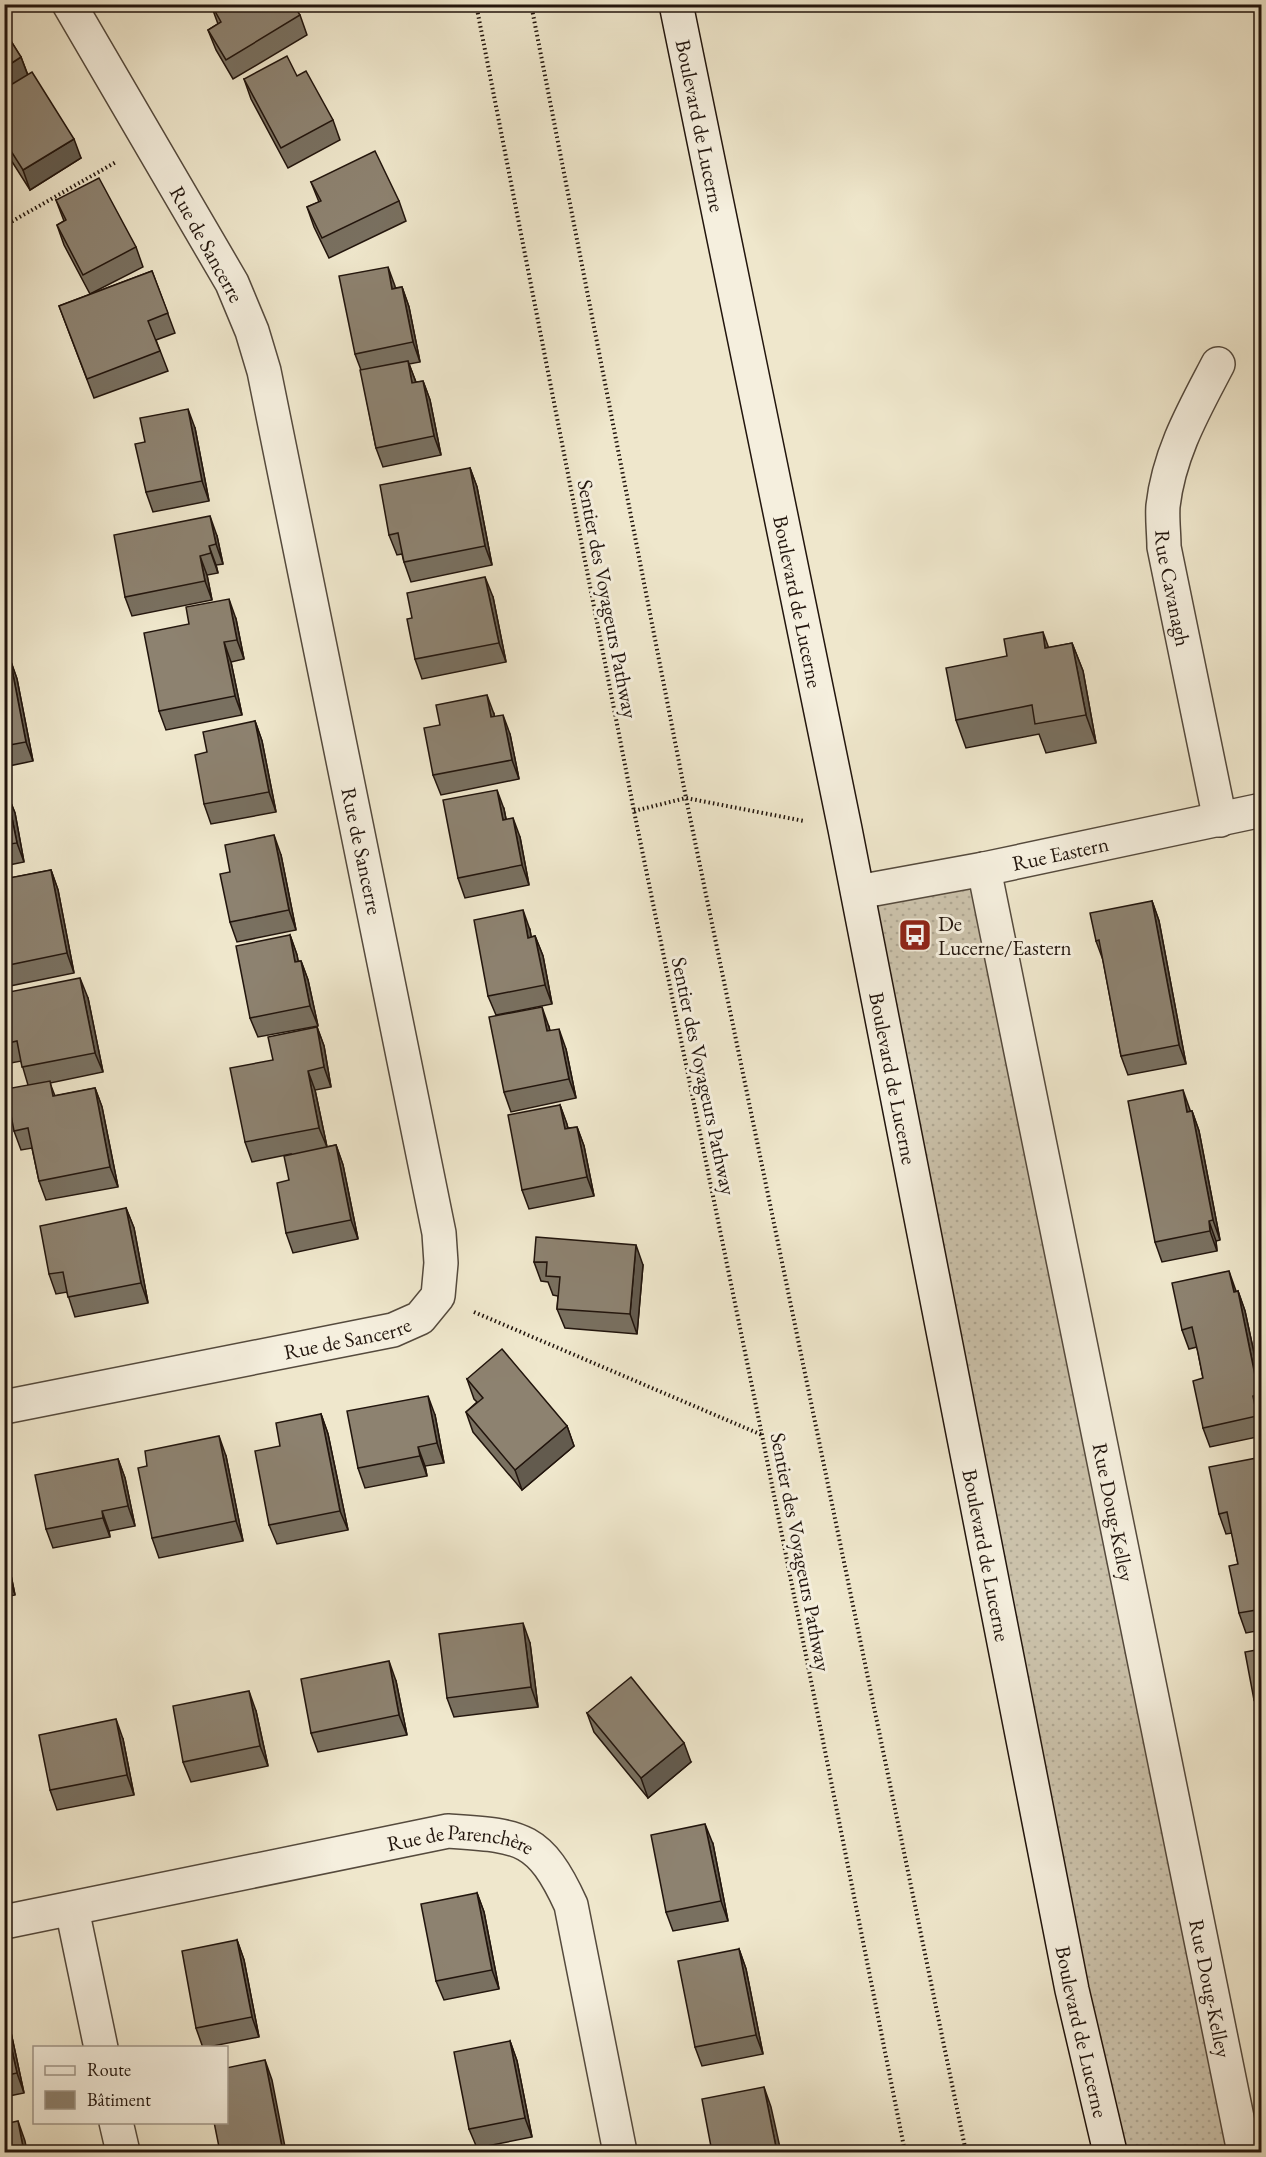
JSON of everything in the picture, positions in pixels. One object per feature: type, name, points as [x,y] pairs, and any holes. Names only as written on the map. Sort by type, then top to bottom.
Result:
[{"type":"street","name":"Rue de Sancerre","points":[[4,1407],[393,1330],[420,1318],[438,1296],[441,1263],[439,1233],[264,371],[252,331],[232,283],[69,4]]},
{"type":"street","name":"Boulevard de Lucerne","points":[[676,4],[858,892],[1072,1990],[1110,2152]]},
{"type":"street","name":"Rue Cavanagh","points":[[1218,364],[1184,428],[1170,467],[1163,507],[1164,547],[1220,820]]},
{"type":"street","name":"Rue Eastern","points":[[858,892],[984,869],[1262,810]]},
{"type":"street","name":"Rue Doug-Kelley","points":[[984,869],[1244,2152]]},
{"type":"street","name":"Rue de Parenchère","points":[[4,1922],[448,1831],[486,1833],[517,1839],[539,1851],[558,1877],[571,1905],[620,2152]]},
{"type":"street","points":[[72,1909],[101,2046]]},
{"type":"street","points":[[116,2124],[123,2152]]},
{"type":"path","name":"Sentier des Voyageurs Pathway","points":[[476,4],[634,811],[762,1435],[905,2152]]},
{"type":"path","points":[[531,4],[686,798],[966,2152]]},
{"type":"path","points":[[4,226],[150,143]]},
{"type":"path","points":[[634,811],[686,798],[845,829]]},
{"type":"path","points":[[438,1296],[762,1435]]},
{"type":"shaded area","points":[[984,869],[1244,2152],[1110,2152],[858,892]]},
{"type":"building","points":[[211,4],[293,4],[300,15],[226,60],[208,30],[221,22]]},
{"type":"building","points":[[4,30],[21,57],[4,68]]},
{"type":"building","points":[[287,56],[297,76],[306,71],[333,120],[281,148],[244,79]]},
{"type":"building","points":[[32,72],[74,139],[23,170],[4,140],[4,89]]},
{"type":"building","points":[[375,151],[399,201],[322,238],[307,207],[321,201],[311,182]]},
{"type":"building","points":[[99,178],[136,247],[83,275],[57,225],[66,220],[56,200]]},
{"type":"building","points":[[388,267],[392,289],[402,287],[413,342],[355,354],[339,276]]},
{"type":"building","points":[[152,271],[168,313],[148,321],[160,351],[87,379],[59,306]]},
{"type":"building","points":[[408,361],[412,383],[423,381],[434,436],[376,448],[360,370]]},
{"type":"building","points":[[188,409],[202,481],[146,492],[135,444],[145,442],[140,418]]},
{"type":"building","points":[[470,468],[485,546],[404,562],[398,533],[389,535],[380,485]]},
{"type":"building","points":[[210,516],[216,544],[209,546],[211,553],[200,556],[205,581],[125,597],[114,535]]},
{"type":"building","points":[[485,577],[499,643],[415,659],[407,619],[412,618],[407,593]]},
{"type":"building","points":[[229,599],[237,640],[224,642],[235,696],[159,711],[144,633],[189,624],[186,607]]},
{"type":"building","points":[[1043,632],[1045,648],[1072,643],[1086,715],[1035,724],[1032,705],[956,720],[946,668],[1007,656],[1004,639]]},
{"type":"building","points":[[10,659],[26,742],[4,746],[4,660]]},
{"type":"building","points":[[487,695],[491,717],[503,715],[512,760],[433,775],[424,728],[440,725],[436,705]]},
{"type":"building","points":[[255,721],[269,792],[204,804],[195,755],[207,752],[203,732]]},
{"type":"building","points":[[497,790],[503,820],[513,818],[522,865],[458,878],[443,800]]},
{"type":"building","points":[[7,793],[17,843],[4,845],[4,794]]},
{"type":"building","points":[[274,835],[289,910],[230,922],[220,874],[230,872],[225,845]]},
{"type":"building","points":[[51,870],[67,953],[4,966],[4,879]]},
{"type":"building","points":[[1262,898],[1262,929],[1255,899]]},
{"type":"building","points":[[1152,901],[1179,1045],[1121,1056],[1099,940],[1096,941],[1090,913]]},
{"type":"building","points":[[523,910],[528,938],[535,936],[545,985],[488,996],[474,920]]},
{"type":"building","points":[[290,935],[295,962],[301,961],[310,1006],[250,1018],[236,946]]},
{"type":"building","points":[[80,978],[95,1053],[22,1067],[17,1041],[4,1044],[4,993]]},
{"type":"building","points":[[542,1007],[547,1031],[559,1029],[569,1079],[504,1092],[489,1017]]},
{"type":"building","points":[[317,1027],[324,1067],[308,1071],[319,1128],[245,1142],[230,1068],[273,1060],[268,1037]]},
{"type":"building","points":[[50,1081],[53,1096],[95,1088],[110,1167],[39,1181],[28,1128],[14,1131],[6,1089]]},
{"type":"building","points":[[1183,1090],[1187,1112],[1192,1111],[1213,1220],[1209,1221],[1210,1231],[1155,1242],[1128,1101]]},
{"type":"building","points":[[560,1105],[565,1129],[577,1127],[587,1177],[522,1190],[508,1115]]},
{"type":"building","points":[[336,1145],[351,1220],[286,1233],[277,1183],[289,1180],[284,1156]]},
{"type":"building","points":[[126,1208],[141,1283],[68,1297],[63,1272],[49,1274],[40,1226]]},
{"type":"building","points":[[536,1237],[636,1245],[630,1314],[557,1309],[560,1277],[546,1276],[547,1262],[534,1262]]},
{"type":"building","points":[[1229,1271],[1234,1292],[1238,1291],[1259,1395],[1253,1396],[1257,1416],[1203,1428],[1193,1381],[1203,1378],[1198,1353],[1192,1327],[1182,1330],[1172,1283]]},
{"type":"building","points":[[502,1349],[567,1426],[515,1470],[466,1412],[483,1398],[467,1379]]},
{"type":"building","points":[[428,1396],[437,1443],[418,1447],[420,1456],[358,1468],[347,1411]]},
{"type":"building","points":[[321,1414],[340,1511],[269,1525],[255,1451],[280,1446],[276,1423]]},
{"type":"building","points":[[219,1436],[236,1521],[152,1538],[138,1468],[147,1466],[145,1451]]},
{"type":"building","points":[[1262,1457],[1262,1609],[1239,1613],[1229,1566],[1238,1564],[1227,1512],[1219,1514],[1209,1467]]},
{"type":"building","points":[[118,1459],[128,1506],[102,1511],[103,1518],[46,1529],[35,1475]]},
{"type":"building","points":[[4,1557],[8,1575],[4,1576]]},
{"type":"building","points":[[523,1623],[531,1687],[447,1698],[439,1634]]},
{"type":"building","points":[[1262,1649],[1262,1704],[1260,1699],[1254,1700],[1245,1652]]},
{"type":"building","points":[[389,1661],[399,1715],[311,1733],[301,1679]]},
{"type":"building","points":[[631,1677],[684,1743],[641,1778],[587,1713]]},
{"type":"building","points":[[249,1691],[260,1746],[183,1762],[173,1706]]},
{"type":"building","points":[[116,1719],[127,1775],[50,1790],[39,1735]]},
{"type":"building","points":[[705,1824],[721,1901],[666,1912],[651,1835]]},
{"type":"building","points":[[477,1893],[492,1970],[436,1981],[421,1904]]},
{"type":"building","points":[[237,1940],[252,2017],[196,2028],[182,1951]]},
{"type":"building","points":[[739,1949],[756,2035],[695,2047],[678,1961]]},
{"type":"building","points":[[4,2014],[17,2073],[4,2076]]},
{"type":"building","points":[[510,2041],[525,2118],[469,2129],[454,2052]]},
{"type":"building","points":[[265,2060],[283,2152],[220,2152],[214,2124],[228,2124],[228,2068]]},
{"type":"building","points":[[764,2087],[777,2152],[712,2152],[702,2099]]},
{"type":"building","points":[[18,2121],[24,2152],[4,2152],[4,2124]]},
{"type":"place","name":"De Lucerne/Eastern","points":[[915,935]]}]
